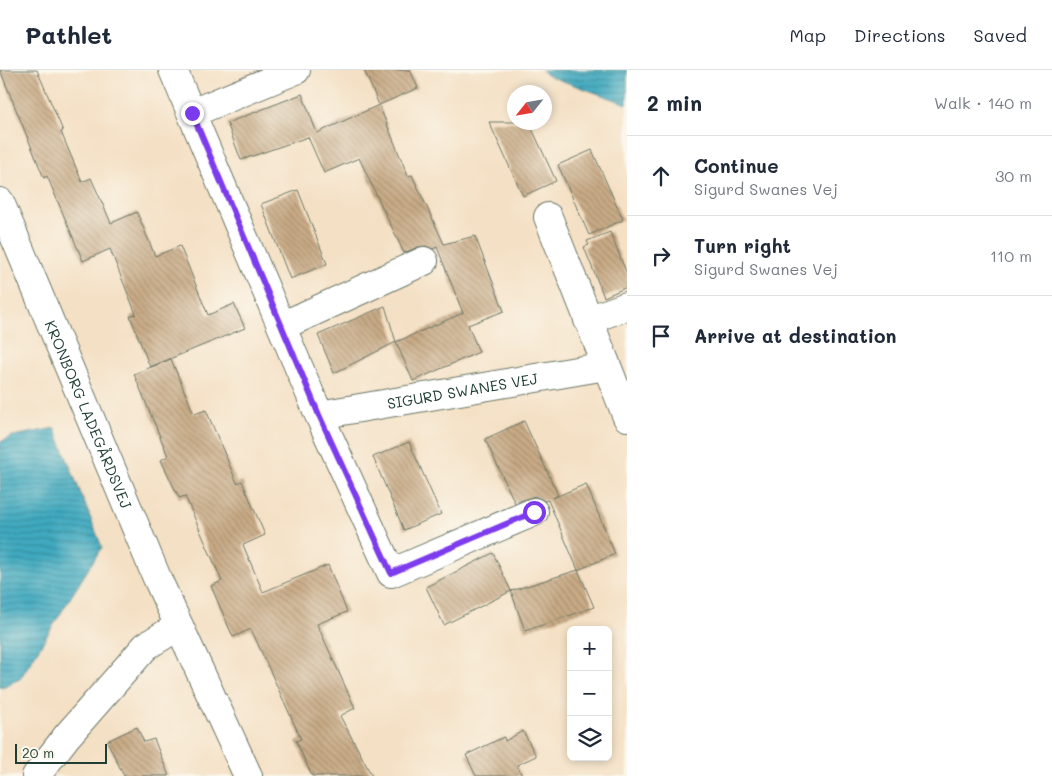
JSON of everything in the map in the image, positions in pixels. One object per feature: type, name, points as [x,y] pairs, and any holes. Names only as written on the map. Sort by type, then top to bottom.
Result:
[{"type":"street","points":[[174,70],[319,415],[391,573],[534,512]]},
{"type":"street","points":[[192,113],[296,70]]},
{"type":"street","name":"KRONBORG LADEGÅRDSVEJ","points":[[0,202],[157,578],[248,776]]},
{"type":"street","points":[[548,217],[627,417]]},
{"type":"street","points":[[282,326],[424,261]]},
{"type":"street","points":[[588,320],[627,306]]},
{"type":"street","name":"SIGURD SWANES VEJ","points":[[319,415],[606,366]]},
{"type":"street","points":[[36,776],[67,736],[146,646],[179,626]]},
{"type":"water","points":[[542,70],[627,70],[627,104],[546,75]]},
{"type":"water","points":[[55,428],[102,547],[20,679],[0,688],[0,442],[13,436]]},
{"type":"building","points":[[0,70],[37,70],[82,182],[91,178],[111,223],[137,212],[155,256],[180,246],[208,315],[234,304],[245,328],[150,367],[130,316],[136,314],[110,249],[83,261],[47,176],[44,178]]},
{"type":"building","points":[[364,70],[410,70],[418,88],[379,105]]},
{"type":"building","points":[[302,94],[317,133],[379,105],[408,176],[412,175],[444,244],[475,236],[504,311],[468,325],[479,352],[413,381],[396,342],[463,313],[437,247],[433,249],[426,246],[418,247],[404,253],[359,158],[324,173],[308,137],[241,160],[227,123]]},
{"type":"building","points":[[489,122],[507,122],[507,130],[533,130],[556,181],[523,196]]},
{"type":"building","points":[[592,150],[623,220],[589,235],[558,165]]},
{"type":"building","points":[[298,190],[327,264],[290,279],[261,204]]},
{"type":"building","points":[[610,232],[627,274],[627,287],[604,297],[584,247],[589,245],[587,241]]},
{"type":"building","points":[[385,306],[396,342],[334,373],[318,335]]},
{"type":"building","points":[[171,359],[194,414],[206,410],[237,483],[242,481],[265,535],[243,545],[263,592],[328,565],[347,612],[317,624],[355,708],[340,716],[372,776],[312,776],[296,741],[301,739],[251,629],[233,637],[211,586],[222,581],[185,496],[179,498],[161,460],[168,456],[134,374]]},
{"type":"building","points":[[524,421],[558,495],[553,498],[586,484],[615,554],[578,570],[548,500],[545,501],[535,496],[515,503],[485,439]]},
{"type":"building","points":[[409,442],[441,514],[404,530],[373,457]]},
{"type":"building","points":[[493,553],[511,591],[444,625],[426,587]]},
{"type":"building","points":[[578,570],[594,607],[525,631],[511,591]]},
{"type":"building","points":[[137,727],[144,742],[154,739],[169,776],[124,776],[107,741]]},
{"type":"building","points":[[523,731],[536,756],[517,765],[522,776],[476,776],[466,755],[504,737],[505,741]]},
{"type":"route","points":[[192,113],[319,415],[391,573],[534,512]]}]
